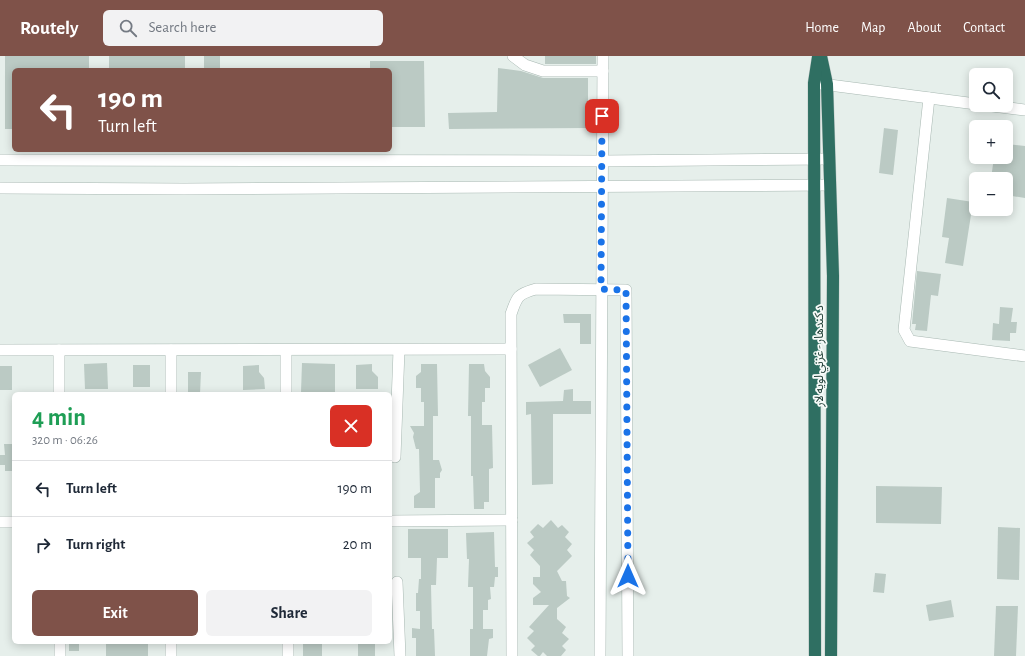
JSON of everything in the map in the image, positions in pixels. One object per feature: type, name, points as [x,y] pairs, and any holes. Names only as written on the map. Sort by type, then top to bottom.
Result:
[{"type":"highway","name":"د کندهار - غزني لويه لار","points":[[815,656],[814,83],[819,56]]},
{"type":"highway","name":"د کندهار - غزني لويه لار","points":[[819,56],[827,84],[833,276],[831,656]]},
{"type":"street","points":[[513,56],[525,65],[542,71],[603,71]]},
{"type":"street","points":[[600,656],[603,56]]},
{"type":"street","points":[[814,83],[969,103]]},
{"type":"street","points":[[929,98],[904,330],[910,342],[1025,356]]},
{"type":"street","points":[[1013,109],[1025,110]]},
{"type":"street","points":[[0,160],[602,161],[829,159]]},
{"type":"street","points":[[0,188],[184,189],[830,185]]},
{"type":"street","points":[[512,656],[511,314],[515,303],[522,293],[536,289],[601,289],[626,290],[628,656]]},
{"type":"street","points":[[0,350],[511,349]]},
{"type":"street","points":[[59,350],[59,392]]},
{"type":"street","points":[[171,350],[171,392]]},
{"type":"street","points":[[286,350],[286,392]]},
{"type":"street","points":[[395,457],[398,350]]},
{"type":"street","points":[[392,522],[512,520]]},
{"type":"street","points":[[0,522],[12,522]]},
{"type":"street","points":[[397,582],[400,656]]},
{"type":"street","points":[[60,644],[60,656]]},
{"type":"street","points":[[171,644],[171,656]]},
{"type":"street","points":[[288,644],[288,656]]},
{"type":"building","points":[[5,56],[89,56],[89,68],[12,68],[12,129],[5,129]]},
{"type":"building","points":[[109,56],[185,56],[185,68],[109,68]]},
{"type":"building","points":[[204,56],[220,56],[220,68],[204,68]]},
{"type":"building","points":[[545,56],[596,56],[596,64],[545,64]]},
{"type":"building","points":[[370,61],[424,61],[425,127],[392,127],[392,68],[370,68]]},
{"type":"building","points":[[498,68],[521,71],[543,78],[588,78],[588,128],[449,129],[448,113],[497,112]]},
{"type":"building","points":[[884,128],[898,130],[893,175],[879,173]]},
{"type":"building","points":[[1013,145],[1025,146],[1025,198],[1013,196],[1013,172],[992,172],[993,164],[1013,164]]},
{"type":"building","points":[[947,198],[969,201],[969,216],[971,216],[963,266],[945,263],[949,238],[942,237]]},
{"type":"building","points":[[917,271],[941,274],[938,296],[931,295],[927,331],[915,330],[916,324],[912,324]]},
{"type":"building","points":[[1000,307],[1013,308],[1011,322],[1017,322],[1016,333],[1010,333],[1010,341],[992,340],[993,323],[999,324]]},
{"type":"building","points":[[563,314],[591,314],[591,344],[580,344],[580,323],[564,323]]},
{"type":"building","points":[[560,348],[572,370],[540,387],[528,365]]},
{"type":"building","points":[[107,363],[108,389],[85,389],[84,364]]},
{"type":"building","points":[[302,363],[335,364],[335,392],[301,392]]},
{"type":"building","points":[[372,364],[372,371],[378,377],[378,389],[356,389],[356,365]]},
{"type":"building","points":[[421,364],[437,364],[438,416],[433,416],[433,460],[439,460],[442,470],[440,473],[440,478],[435,478],[435,508],[414,508],[414,496],[420,492],[419,449],[416,449],[413,437],[414,433],[410,426],[424,426],[424,402],[421,402],[421,388],[416,388],[416,376],[421,372]]},
{"type":"building","points":[[469,364],[484,364],[485,371],[490,377],[490,388],[485,388],[485,402],[482,402],[482,425],[492,425],[493,468],[489,469],[489,502],[484,502],[484,509],[474,509],[473,476],[471,476],[471,416],[468,416]]},
{"type":"building","points":[[133,365],[150,365],[150,387],[133,387]]},
{"type":"building","points":[[259,365],[259,372],[264,378],[265,389],[243,390],[243,366]]},
{"type":"building","points":[[0,366],[12,366],[12,390],[0,390]]},
{"type":"building","points":[[188,372],[201,372],[200,392],[188,392]]},
{"type":"building","points":[[573,389],[573,401],[591,401],[591,414],[553,414],[553,484],[532,485],[531,414],[526,415],[526,402],[563,401],[564,390]]},
{"type":"building","points":[[4,444],[12,444],[12,471],[5,471],[5,465],[0,465],[0,455],[5,455]]},
{"type":"building","points":[[876,486],[942,487],[941,524],[876,523]]},
{"type":"building","points":[[551,520],[558,528],[562,525],[569,532],[565,537],[572,544],[567,550],[572,556],[557,571],[562,581],[566,581],[567,596],[570,598],[557,608],[557,619],[566,627],[562,633],[569,639],[562,646],[566,650],[561,656],[547,656],[543,652],[540,656],[538,656],[531,650],[535,646],[527,638],[534,631],[529,627],[549,605],[533,605],[533,598],[541,592],[533,584],[533,577],[540,577],[540,566],[530,555],[534,550],[527,543],[534,537],[530,532],[538,524],[543,528]]},
{"type":"building","points":[[998,527],[1020,528],[1019,580],[997,579]]},
{"type":"building","points":[[408,529],[448,529],[448,558],[437,558],[436,585],[431,585],[432,629],[434,629],[435,656],[416,656],[416,638],[412,638],[412,628],[420,629],[420,611],[416,611],[416,593],[418,593],[419,579],[421,579],[421,558],[408,558]]},
{"type":"building","points":[[494,532],[495,567],[498,567],[498,577],[495,577],[494,587],[490,587],[491,599],[488,600],[488,610],[483,610],[483,629],[493,629],[493,638],[489,639],[487,656],[470,656],[470,629],[473,629],[473,587],[468,587],[469,559],[467,559],[466,533]]},
{"type":"building","points":[[875,573],[886,574],[884,593],[873,592]]},
{"type":"building","points":[[951,600],[954,617],[929,621],[926,605]]},
{"type":"building","points":[[996,606],[1018,606],[1016,656],[994,656]]},
{"type":"building","points":[[69,644],[79,644],[79,651],[69,651]]},
{"type":"building","points":[[106,644],[148,644],[148,656],[106,656]]},
{"type":"building","points":[[303,644],[322,644],[322,656],[303,656]]},
{"type":"building","points":[[358,644],[375,644],[375,656],[358,656]]},
{"type":"route","points":[[602,116],[601,289],[626,290],[628,576]]}]
